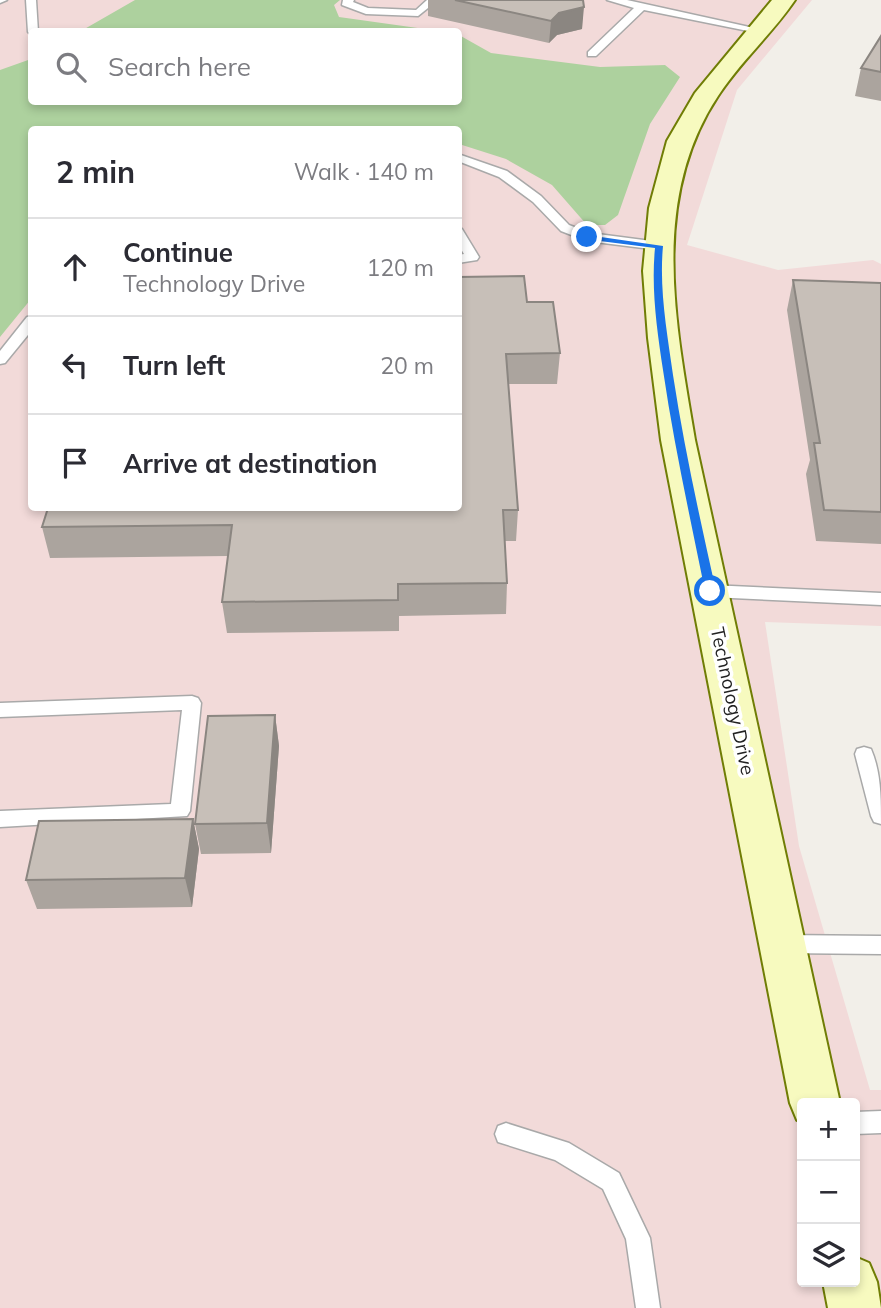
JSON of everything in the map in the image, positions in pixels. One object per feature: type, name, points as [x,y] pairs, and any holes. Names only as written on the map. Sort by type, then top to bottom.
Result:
[{"type":"street","name":"Technology Drive","points":[[784,0],[707,93],[680,141],[663,208],[657,271],[663,338],[676,427],[814,1098]]},
{"type":"street","points":[[851,1287],[855,1308]]},
{"type":"lane","points":[[31,0],[33,28]]},
{"type":"lane","points":[[349,0],[346,3],[366,11],[418,13],[433,0]]},
{"type":"lane","points":[[612,0],[758,30]]},
{"type":"lane","points":[[592,54],[642,6]]},
{"type":"lane","points":[[462,159],[503,174],[537,199],[565,228],[587,237],[659,246]]},
{"type":"lane","points":[[462,239],[472,257],[462,258]]},
{"type":"lane","points":[[0,360],[28,325]]},
{"type":"lane","points":[[710,591],[881,599]]},
{"type":"lane","points":[[0,710],[192,703],[180,811],[0,819]]},
{"type":"lane","points":[[864,754],[881,817]]},
{"type":"lane","points":[[782,944],[881,946]]},
{"type":"lane","points":[[860,1123],[881,1122]]},
{"type":"lane","points":[[506,1134],[561,1151],[611,1181],[638,1238],[648,1308]]},
{"type":"shaded area","points":[[0,0],[812,0],[737,90],[687,245],[778,270],[873,260],[881,264],[881,626],[765,622],[799,846],[870,1090],[881,1090],[881,1308],[0,1308]]},
{"type":"green space","points":[[135,0],[340,0],[334,5],[339,17],[418,28],[86,28]]},
{"type":"green space","points":[[462,37],[491,53],[600,67],[665,65],[680,77],[650,124],[618,215],[605,225],[587,225],[552,185],[506,159],[462,145],[462,126],[28,126],[28,303],[0,337],[0,70],[28,60],[28,105],[462,105]]},
{"type":"building","points":[[455,0],[583,0],[584,7],[559,13],[551,21]]},
{"type":"building","points":[[881,36],[881,72],[861,68]]},
{"type":"building","points":[[524,276],[527,302],[553,302],[560,353],[506,354],[518,510],[503,510],[507,583],[398,584],[398,600],[222,602],[232,525],[42,527],[47,511],[462,511],[462,277]]},
{"type":"building","points":[[793,280],[881,283],[881,512],[824,510],[814,443],[820,443]]},
{"type":"building","points":[[275,715],[267,823],[195,824],[208,716]]},
{"type":"building","points":[[193,819],[185,878],[26,880],[39,821]]},
{"type":"route","points":[[587,237],[659,246],[657,271],[663,338],[678,440],[710,591]]}]
